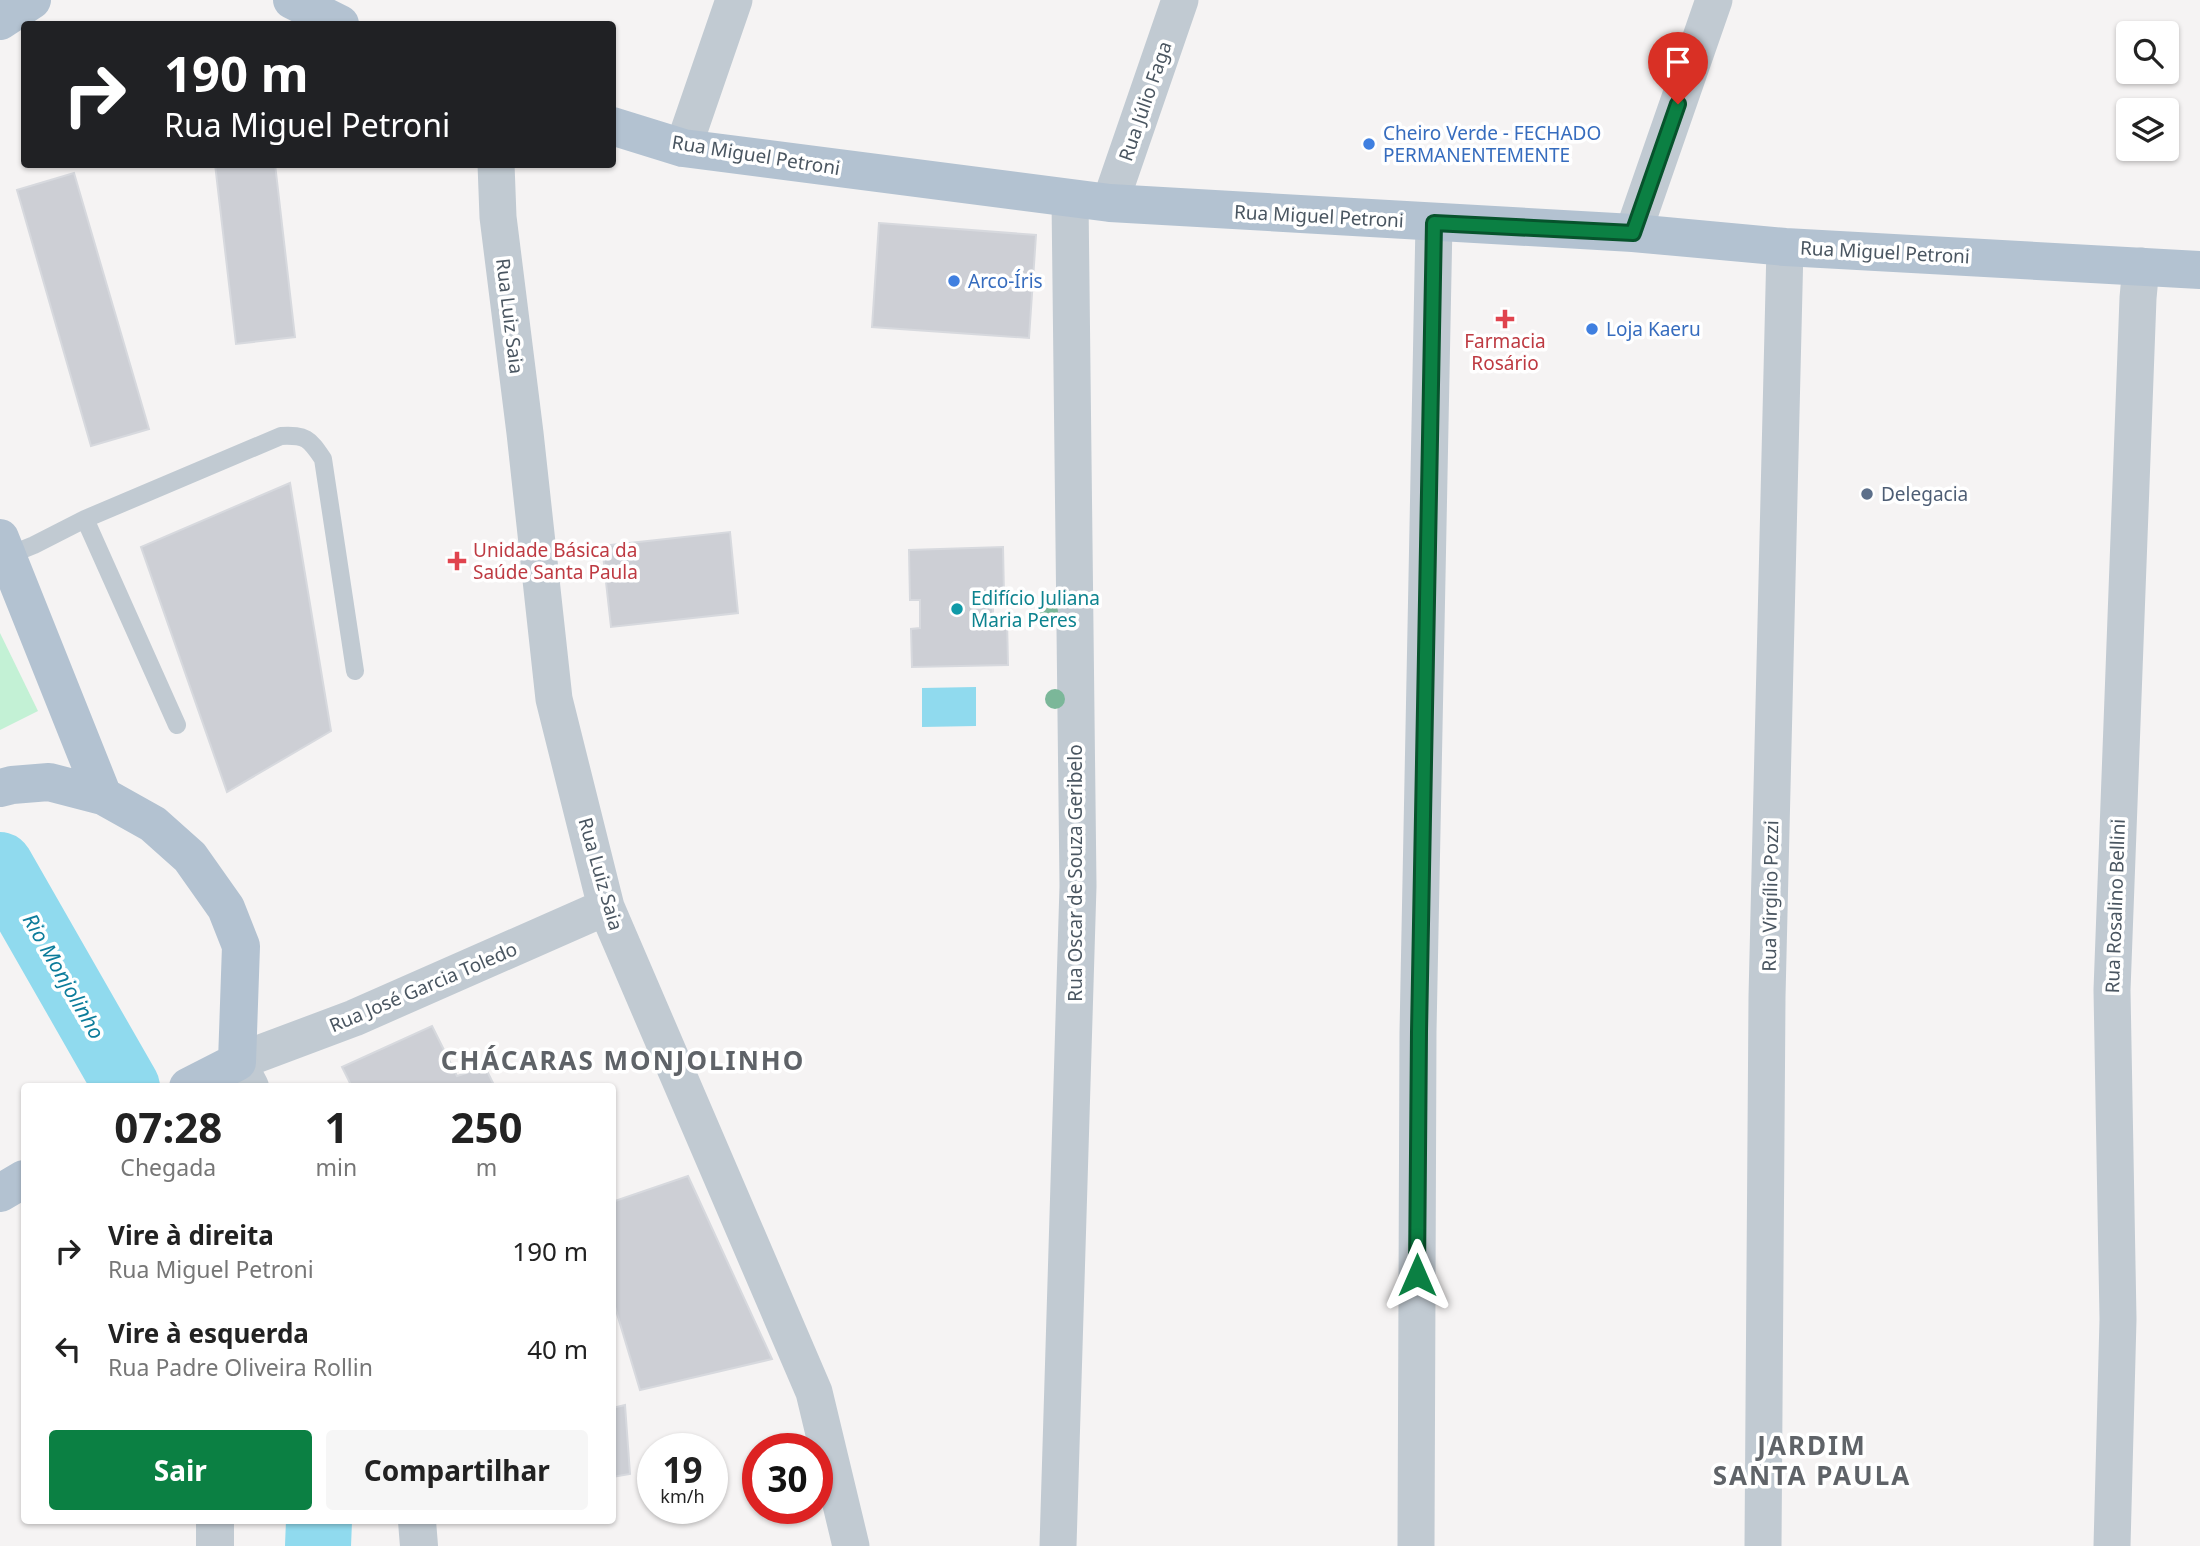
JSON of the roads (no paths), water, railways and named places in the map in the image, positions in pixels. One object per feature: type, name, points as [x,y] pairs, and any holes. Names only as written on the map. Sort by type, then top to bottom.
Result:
[{"type":"main road","points":[[0,21],[32,0]]},
{"type":"main road","points":[[292,0],[334,21]]},
{"type":"main road","name":"Rua Miguel Petroni","points":[[616,127],[683,148],[1110,203],[1633,233],[1786,247],[2200,270]]},
{"type":"main road","points":[[4,547],[103,796]]},
{"type":"main road","points":[[6,786],[49,782],[103,796],[153,824],[190,857],[226,908],[241,946],[244,1074],[197,1083]]},
{"type":"main road","points":[[0,1182],[21,1178]]},
{"type":"main road","points":[[0,1193],[21,1180]]},
{"type":"street","points":[[683,148],[734,0]]},
{"type":"street","name":"Rua Júlio Faga","points":[[1110,203],[1180,0]]},
{"type":"street","points":[[1633,233],[1714,0]]},
{"type":"street","name":"Rua Luiz Saia","points":[[496,168],[498,217],[554,699],[606,907],[814,1392],[851,1546]]},
{"type":"street","name":"Rua Oscar de Souza Geribelo","points":[[1058,1546],[1078,886],[1070,199]]},
{"type":"street","points":[[1416,1546],[1419,1018],[1434,223]]},
{"type":"street","name":"Rua Virgílio Pozzi","points":[[1763,1546],[1767,997],[1786,247]]},
{"type":"street","name":"Rua Rosalino Bellini","points":[[2112,1546],[2118,1319],[2112,990],[2141,266]]},
{"type":"street","name":"Rua José Garcia Toledo","points":[[244,1074],[354,1018],[606,907]]},
{"type":"street","points":[[215,1524],[215,1546]]},
{"type":"street","points":[[417,1524],[419,1546]]},
{"type":"lane","points":[[4,547],[34,545],[85,519],[281,436],[301,435],[311,441],[323,459],[355,670]]},
{"type":"lane","points":[[85,519],[177,725]]},
{"type":"water","points":[[976,687],[976,726],[922,727],[922,688]]},
{"type":"waterway","name":"Rio Monjolinho","points":[[0,865],[125,1083]]},
{"type":"waterway","name":"Rio Monjolinho","points":[[318,1546],[319,1524]]},
{"type":"place","name":"Cheiro Verde - FECHADO PERMANENTEMENTE","points":[[1369,144]]},
{"type":"place","name":"Arco-Íris","points":[[954,281]]},
{"type":"place","name":"Farmacia Rosário","points":[[1505,319]]},
{"type":"place","name":"Loja Kaeru","points":[[1592,329]]},
{"type":"place","name":"Delegacia","points":[[1867,494]]},
{"type":"place","name":"Unidade Básica da Saúde Santa Paula","points":[[457,561]]},
{"type":"place","name":"Edifício Juliana Maria Peres","points":[[957,609]]},
{"type":"district","name":"CHÁCARAS MONJOLINHO","points":[[623,1060]]},
{"type":"district","name":"JARDIM SANTA PAULA","points":[[1812,1460]]}]
